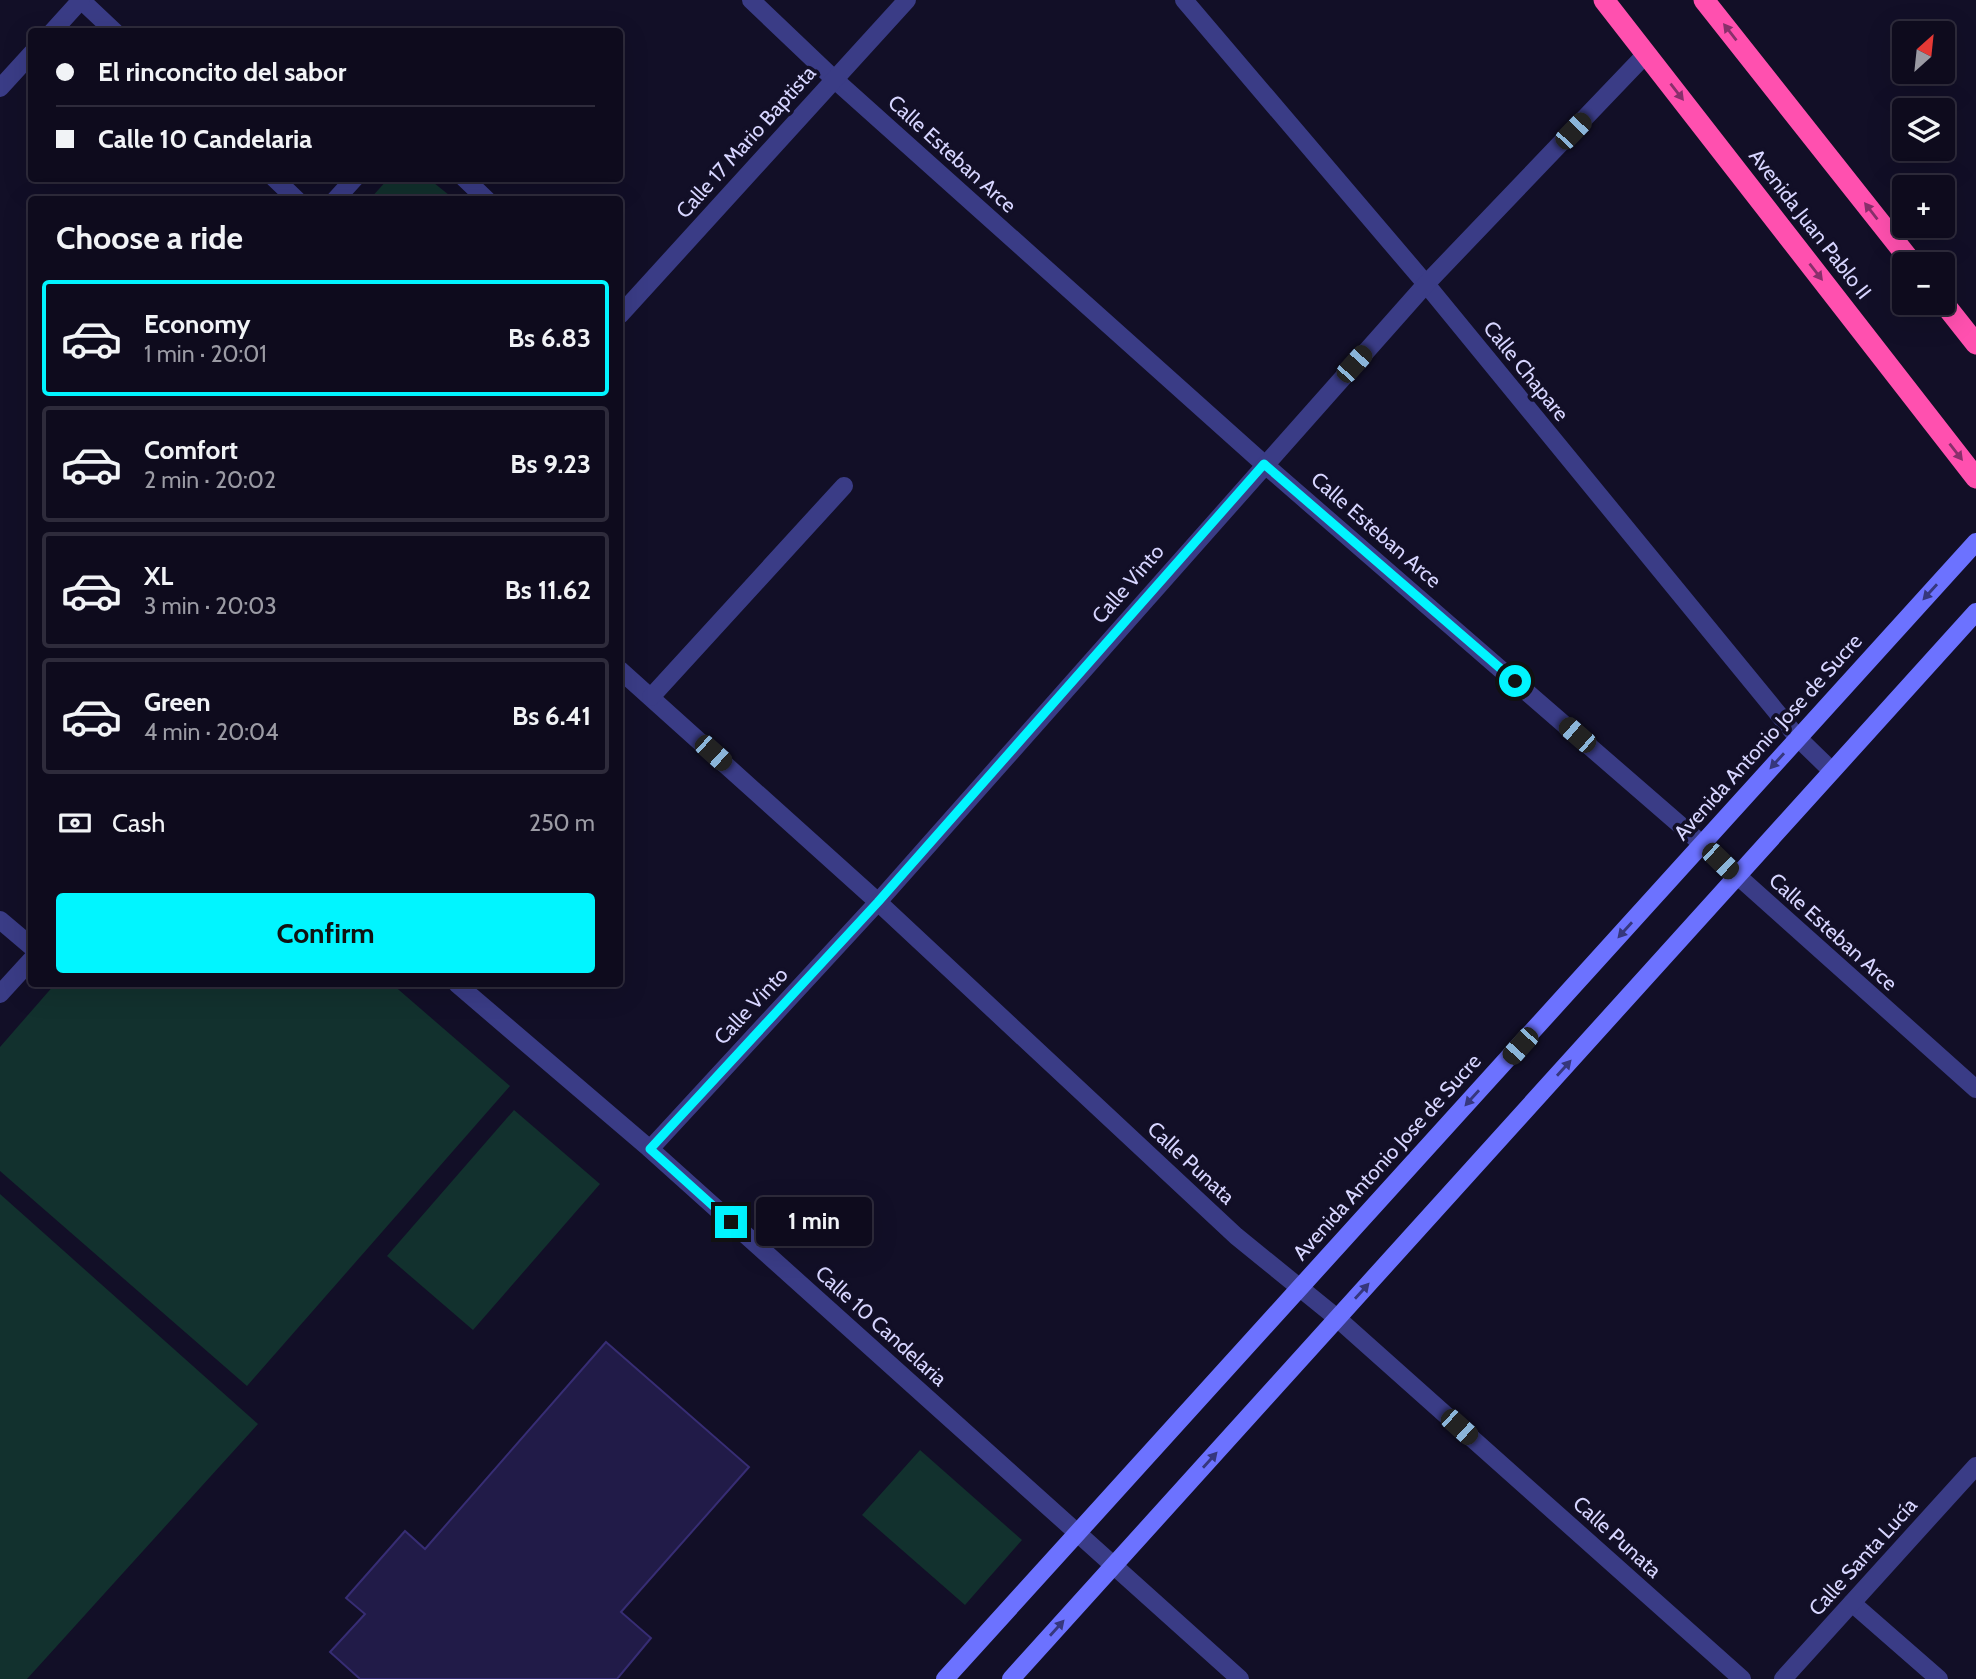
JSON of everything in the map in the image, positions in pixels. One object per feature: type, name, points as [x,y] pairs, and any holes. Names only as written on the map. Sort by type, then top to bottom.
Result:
[{"type":"highway","name":"Avenida Juan Pablo II","points":[[1604,0],[1976,478]]},
{"type":"highway","points":[[1704,0],[1904,252]]},
{"type":"highway","points":[[1953,315],[1976,344]]},
{"type":"main road","name":"Avenida Antonio Jose de Sucre","points":[[945,1679],[1976,542]]},
{"type":"main road","points":[[1011,1679],[1976,612]]},
{"type":"street","points":[[56,28],[81,0],[111,28]]},
{"type":"street","name":"Calle Esteban Arce","points":[[751,0],[834,79],[1264,464],[1702,844],[1976,1089]]},
{"type":"street","name":"Calle 17 Mario Baptista","points":[[623,312],[906,0]]},
{"type":"street","name":"Calle Chapare","points":[[1184,0],[1426,284],[1798,738],[1832,771]]},
{"type":"street","name":"Calle Vinto","points":[[650,1149],[878,902],[1426,284],[1646,54]]},
{"type":"street","points":[[0,88],[28,57]]},
{"type":"street","points":[[278,182],[293,196]]},
{"type":"street","points":[[339,196],[351,182]]},
{"type":"street","points":[[468,182],[483,196]]},
{"type":"street","points":[[651,697],[844,486]]},
{"type":"street","name":"Calle Punata","points":[[623,673],[878,902],[1236,1236],[1337,1318],[1742,1679]]},
{"type":"street","points":[[0,920],[28,944]]},
{"type":"street","points":[[0,994],[28,963]]},
{"type":"street","name":"Calle 10 Candelaria","points":[[461,987],[650,1149],[1240,1679]]},
{"type":"street","name":"Calle Santa Lucía","points":[[1783,1679],[1976,1466]]},
{"type":"street","points":[[1852,1603],[1939,1679]]},
{"type":"green space","points":[[385,182],[433,182],[450,196],[373,196]]},
{"type":"green space","points":[[52,987],[395,987],[510,1086],[247,1386],[0,1171],[0,1047]]},
{"type":"green space","points":[[514,1110],[600,1184],[473,1330],[387,1256]]},
{"type":"green space","points":[[0,1194],[258,1424],[27,1679],[0,1679]]},
{"type":"green space","points":[[920,1450],[1022,1540],[965,1605],[862,1515]]},
{"type":"building","points":[[606,1342],[749,1467],[621,1612],[651,1638],[617,1679],[360,1679],[330,1652],[365,1614],[346,1598],[405,1531],[425,1549]]},
{"type":"route","points":[[731,1222],[650,1149],[878,902],[1264,464],[1515,681]]}]
